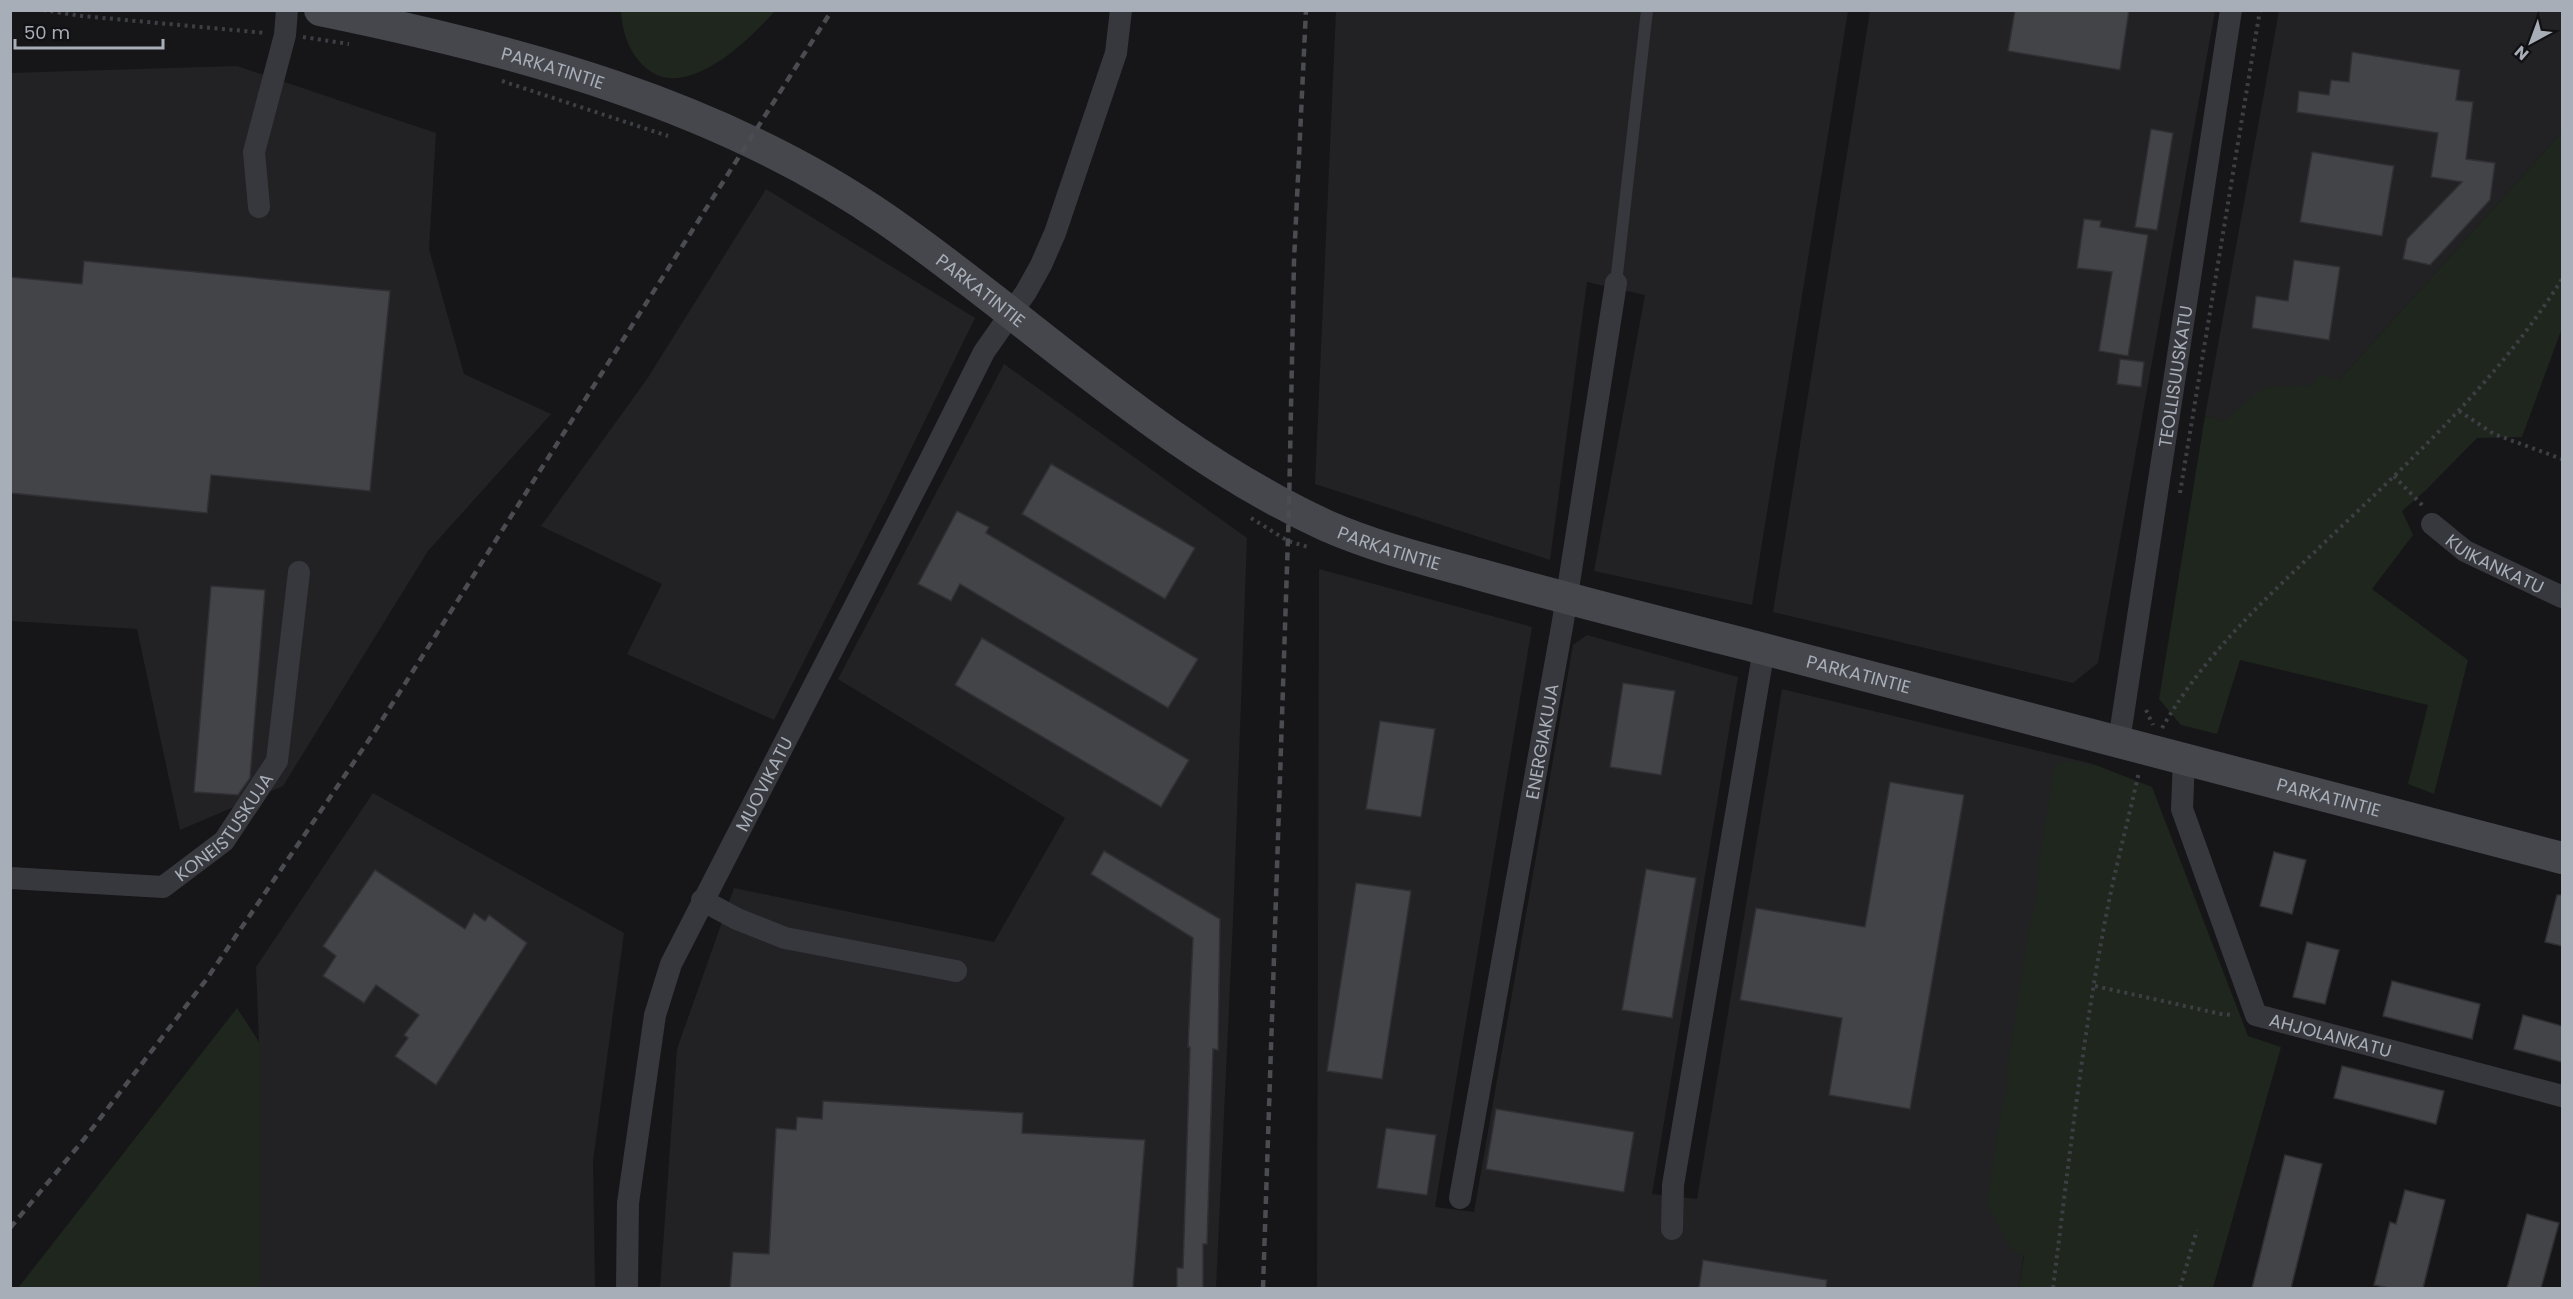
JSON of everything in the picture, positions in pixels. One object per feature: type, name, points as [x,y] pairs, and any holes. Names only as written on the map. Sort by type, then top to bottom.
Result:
[{"type":"street","points":[[260,207],[254,153],[285,34],[287,10]]},
{"type":"street","name":"PARKATINTIE","points":[[320,10],[433,34],[606,83],[750,140],[882,216],[951,266],[1011,315],[1176,439],[1256,491],[1330,527],[1373,544],[1565,598],[2562,858]]},
{"type":"street","name":"MUOVIKATU","points":[[627,1288],[628,1203],[655,1016],[671,964],[930,460],[967,383],[984,352],[1011,315],[1041,265],[1116,53],[1121,10]]},
{"type":"street","name":"TEOLLISUUSKATU","points":[[2119,741],[2231,10]]},
{"type":"street","name":"ENERGIAKUJA","points":[[1460,1198],[1563,621],[1616,283]]},
{"type":"street","name":"KUIKANKATU","points":[[2432,524],[2465,551],[2562,597]]},
{"type":"street","name":"KONEISTUSKUJA","points":[[10,878],[163,887],[224,842],[277,761],[298,572]]},
{"type":"street","points":[[1672,1229],[1673,1185],[1764,649]]},
{"type":"street","name":"AHJOLANKATU","points":[[2184,759],[2182,809],[2256,1015],[2562,1096]]},
{"type":"street","points":[[702,900],[737,919],[785,938],[956,971]]},
{"type":"lane","points":[[1616,283],[1647,10]]},
{"type":"path","points":[[43,10],[82,16],[285,34],[355,45]]},
{"type":"path","points":[[2178,505],[2260,10]]},
{"type":"path","points":[[501,81],[677,139]]},
{"type":"path","points":[[2143,699],[2149,720],[2159,732],[2182,692],[2248,616],[2459,411],[2514,349],[2562,279]]},
{"type":"path","points":[[2459,411],[2494,434],[2562,459]]},
{"type":"path","points":[[2394,476],[2422,504],[2432,524]]},
{"type":"path","points":[[1243,512],[1288,541],[1310,547]]},
{"type":"path","points":[[2053,1288],[2071,1146],[2108,906],[2140,766]]},
{"type":"path","points":[[2095,986],[2221,1014],[2256,1015]]},
{"type":"path","points":[[2180,1288],[2196,1230]]},
{"type":"shaded area","points":[[621,10],[775,11],[748,39],[712,66],[692,75],[673,78],[655,74],[639,61],[626,38]]},
{"type":"shaded area","points":[[1336,11],[1848,11],[1752,605],[1594,571],[1645,295],[1587,282],[1550,560],[1315,484]]},
{"type":"shaded area","points":[[1870,11],[2215,11],[2098,663],[2073,683],[1773,612]]},
{"type":"shaded area","points":[[2279,11],[2562,11],[2562,132],[2287,438],[2205,416]]},
{"type":"shaded area","points":[[237,66],[436,133],[429,249],[464,374],[551,414],[428,551],[283,786],[180,830],[137,629],[11,621],[10,73]]},
{"type":"shaded area","points":[[2562,132],[2562,328],[2522,437],[2477,438],[2402,511],[2413,535],[2372,589],[2468,660],[2434,794],[2408,784],[2428,705],[2240,660],[2217,734],[2181,725],[2159,699],[2205,416],[2225,421],[2266,387],[2312,385],[2320,374],[2339,380]]},
{"type":"shaded area","points":[[766,189],[975,318],[774,720],[627,654],[662,584],[541,526],[647,379]]},
{"type":"shaded area","points":[[1004,364],[1247,538],[1216,1288],[660,1288],[677,1049],[734,888],[994,942],[1065,818],[838,679]]},
{"type":"shaded area","points":[[1319,569],[1532,627],[1435,1207],[1474,1212],[1573,645],[1587,635],[1738,677],[1652,1194],[1697,1199],[1782,689],[2093,764],[2019,1288],[1317,1288]]},
{"type":"shaded area","points":[[2072,761],[2092,767],[2093,764],[2152,787],[2248,1036],[2281,1047],[2213,1288],[2019,1288],[2024,1256],[2019,1255],[2010,1247],[1987,1205],[2002,1106],[2008,1086],[2008,1065],[2030,925],[2037,897],[2039,864],[2054,767],[2062,762]]},
{"type":"shaded area","points":[[373,793],[624,933],[593,1161],[595,1288],[259,1288],[259,1042],[256,967]]},
{"type":"shaded area","points":[[237,1008],[259,1042],[259,1288],[18,1288]]},
{"type":"building","points":[[2015,10],[2129,10],[2120,70],[2008,51]]},
{"type":"building","points":[[2352,52],[2460,70],[2456,100],[2473,102],[2466,159],[2495,163],[2490,200],[2430,265],[2403,259],[2407,239],[2462,182],[2431,177],[2438,133],[2297,112],[2299,91],[2329,95],[2331,80],[2349,82]]},
{"type":"building","points":[[2151,129],[2173,133],[2157,230],[2135,227]]},
{"type":"building","points":[[2312,152],[2394,166],[2382,236],[2300,222]]},
{"type":"building","points":[[2084,219],[2101,221],[2100,227],[2148,235],[2128,356],[2099,351],[2112,272],[2077,268]]},
{"type":"building","points":[[2294,260],[2340,267],[2329,340],[2252,328],[2256,296],[2288,301]]},
{"type":"building","points":[[84,261],[390,291],[370,491],[211,475],[207,513],[10,493],[10,277],[82,284]]},
{"type":"building","points":[[2120,359],[2144,362],[2141,387],[2117,384]]},
{"type":"building","points":[[1051,464],[1195,548],[1165,599],[1022,514]]},
{"type":"building","points":[[957,511],[989,527],[986,533],[1198,659],[1168,708],[960,584],[951,601],[918,584]]},
{"type":"building","points":[[211,586],[265,590],[250,778],[238,795],[194,792]]},
{"type":"building","points":[[982,638],[1189,760],[1161,807],[955,685]]},
{"type":"building","points":[[1623,683],[1675,691],[1661,775],[1610,767]]},
{"type":"building","points":[[1380,721],[1435,729],[1421,817],[1366,809]]},
{"type":"building","points":[[1890,782],[1964,795],[1910,1109],[1829,1095],[1842,1018],[1740,1000],[1756,908],[1865,927]]},
{"type":"building","points":[[1104,851],[1220,919],[1218,1050],[1213,1049],[1207,1244],[1203,1244],[1203,1288],[1177,1288],[1177,1268],[1183,1268],[1193,938],[1091,874]]},
{"type":"building","points":[[2274,852],[2306,860],[2292,914],[2260,906]]},
{"type":"building","points":[[1646,869],[1696,878],[1672,1018],[1622,1010]]},
{"type":"building","points":[[375,870],[465,929],[474,913],[485,921],[489,915],[527,943],[436,1085],[395,1056],[408,1038],[404,1035],[419,1015],[376,985],[364,1003],[323,976],[336,956],[323,946]]},
{"type":"building","points":[[1356,883],[1411,891],[1382,1079],[1327,1071]]},
{"type":"building","points":[[2557,895],[2562,895],[2562,946],[2545,942]]},
{"type":"building","points":[[2307,942],[2339,950],[2325,1004],[2293,997]]},
{"type":"building","points":[[2392,981],[2480,1004],[2472,1039],[2383,1016]]},
{"type":"building","points":[[2523,1015],[2562,1026],[2562,1062],[2514,1049]]},
{"type":"building","points":[[2342,1066],[2444,1091],[2436,1124],[2334,1098]]},
{"type":"building","points":[[823,1101],[1023,1113],[1022,1133],[1145,1140],[1133,1288],[730,1288],[733,1252],[769,1254],[776,1128],[796,1130],[797,1117],[822,1119]]},
{"type":"building","points":[[1496,1109],[1634,1132],[1624,1192],[1486,1169]]},
{"type":"building","points":[[1386,1128],[1436,1135],[1427,1195],[1377,1188]]},
{"type":"building","points":[[2285,1155],[2322,1164],[2291,1288],[2252,1288]]},
{"type":"building","points":[[2405,1190],[2445,1200],[2423,1288],[2389,1288],[2374,1285],[2390,1222],[2396,1224]]},
{"type":"building","points":[[2527,1214],[2559,1223],[2541,1288],[2507,1288]]},
{"type":"building","points":[[1703,1260],[1827,1280],[1826,1288],[1699,1288]]},
{"type":"railway","points":[[10,1228],[85,1138],[206,980],[375,731],[832,10]]},
{"type":"railway","points":[[1263,1288],[1289,507],[1294,261],[1306,10]]}]
